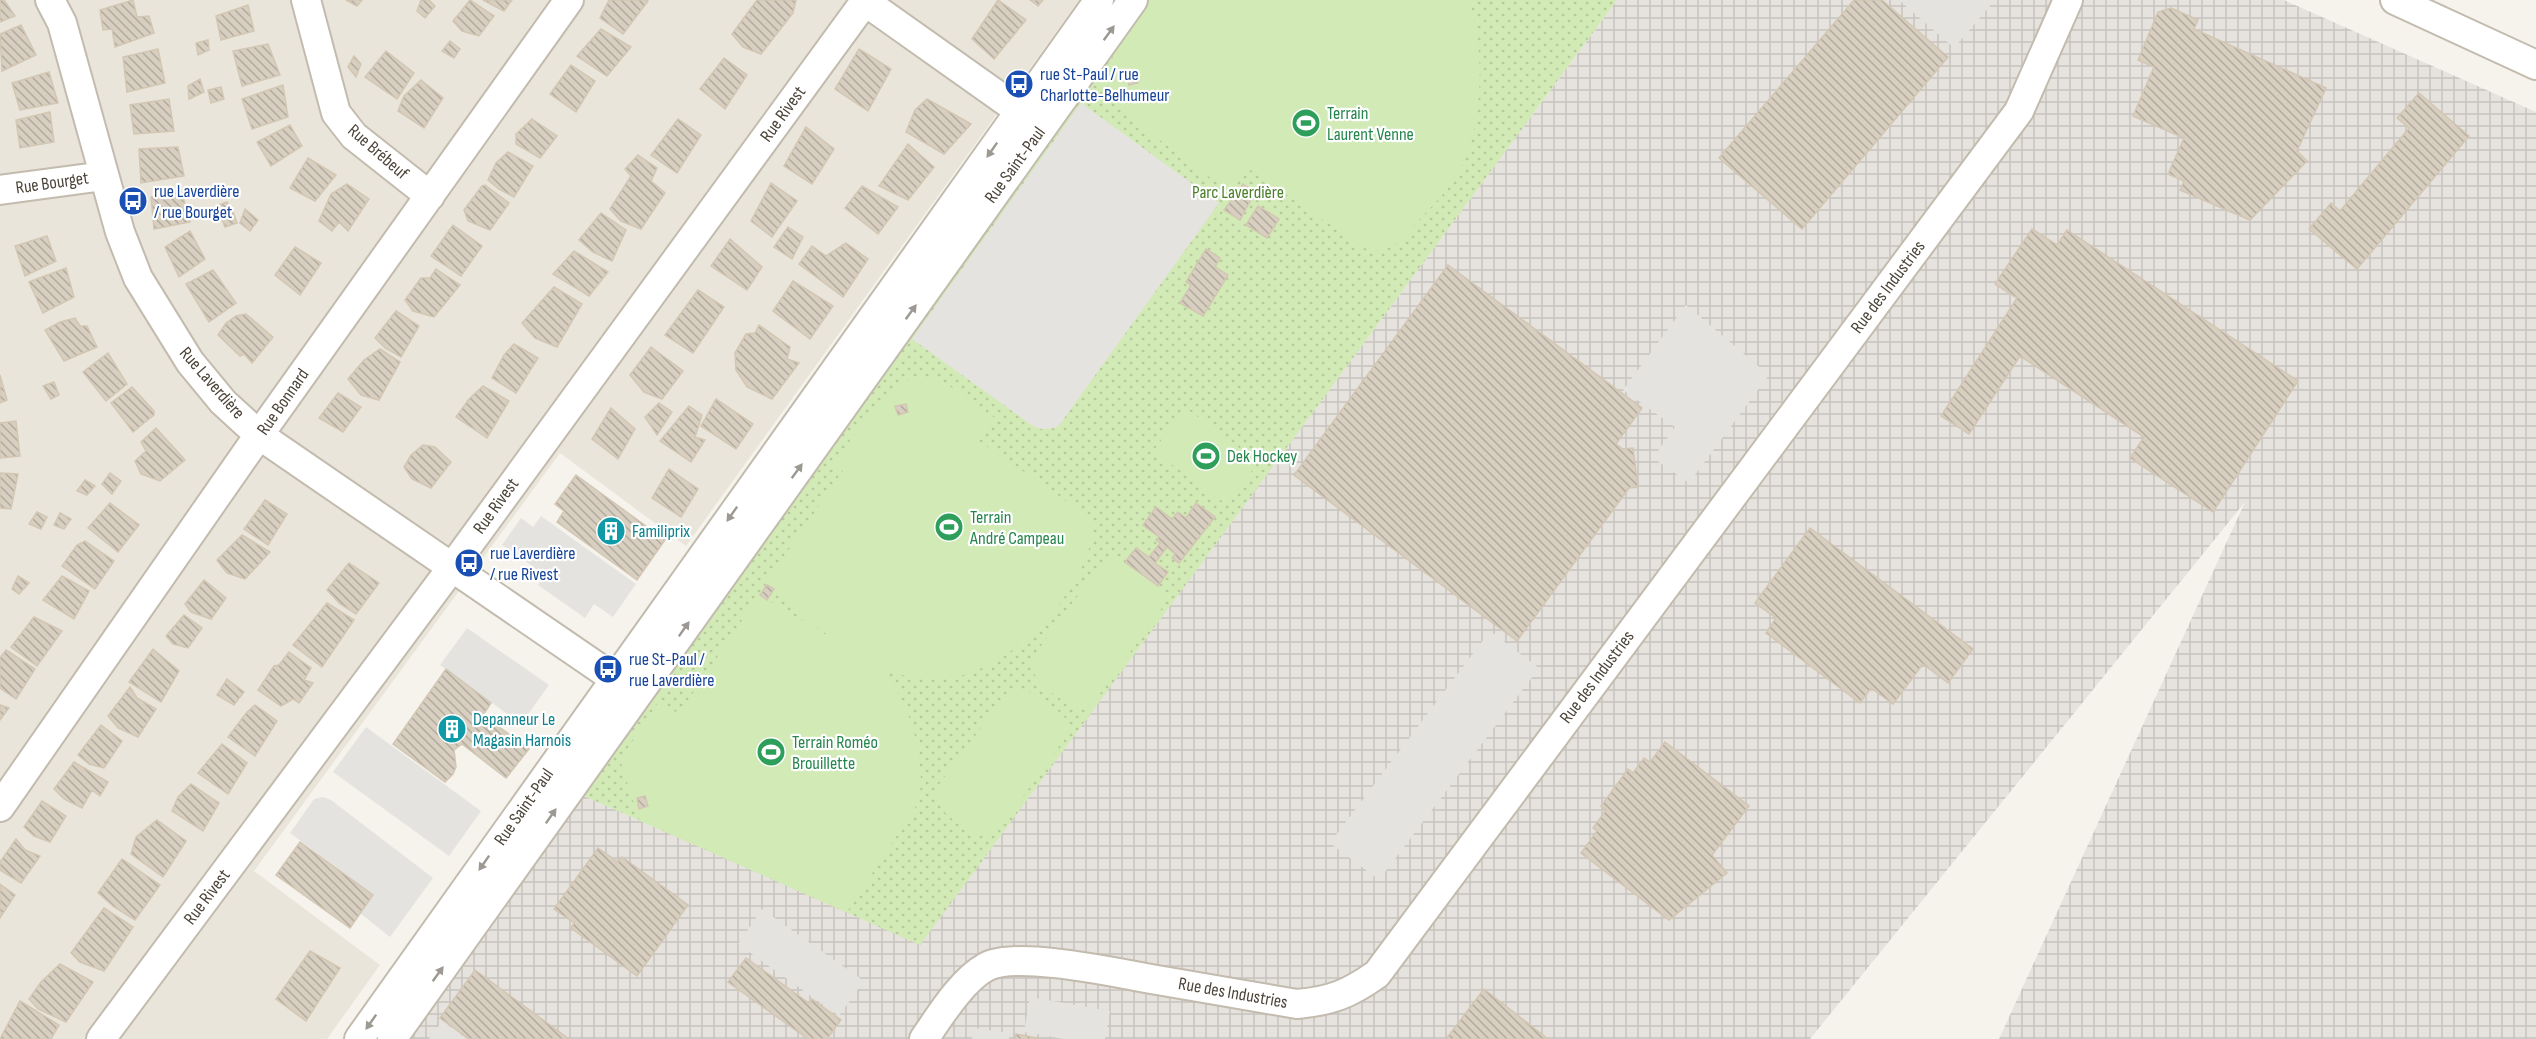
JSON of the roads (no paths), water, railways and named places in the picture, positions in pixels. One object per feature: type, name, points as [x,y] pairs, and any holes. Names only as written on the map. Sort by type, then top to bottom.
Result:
[{"type":"street","name":"Rue Laverdière","points":[[50,0],[62,23],[120,232],[138,278],[196,370],[223,402],[260,435],[627,686]]},
{"type":"street","name":"Rue Brébeuf","points":[[306,0],[336,113],[354,136],[430,196]]},
{"type":"street","name":"Rue Bonnard","points":[[0,807],[260,435],[569,0]]},
{"type":"street","points":[[865,0],[1043,127]]},
{"type":"street","name":"Rue Rivest","points":[[101,1039],[453,566],[865,0]]},
{"type":"street","name":"Rue Saint-Paul","points":[[928,264],[1019,111],[1099,0]]},
{"type":"street","name":"Rue Saint-Paul","points":[[358,1039],[523,831],[928,264],[1043,127],[1133,0]]},
{"type":"street","name":"Rue des Industries","points":[[924,1039],[971,979],[987,966],[1006,963],[1054,962],[1297,1004],[1321,1002],[1340,997],[1377,974],[2019,111],[2068,0]]},
{"type":"street","points":[[2395,0],[2536,65]]},
{"type":"street","name":"Rue Bourget","points":[[0,190],[104,176]]},
{"type":"street","name":"Rue Saint-Paul","points":[[392,1039],[523,831]]},
{"type":"place","name":"rue St-Paul / rue Charlotte-Belhumeur","points":[[1019,84]]},
{"type":"place","name":"Terrain Laurent Venne","points":[[1306,123]]},
{"type":"place","name":"rue Laverdière / rue Bourget","points":[[133,201]]},
{"type":"place","name":"Dek Hockey","points":[[1206,456]]},
{"type":"place","name":"Terrain André Campeau","points":[[949,527]]},
{"type":"place","name":"Familiprix","points":[[611,531]]},
{"type":"place","name":"rue Laverdière / rue Rivest","points":[[469,563]]},
{"type":"place","name":"rue St-Paul / rue Laverdière","points":[[608,669]]},
{"type":"place","name":"Depanneur Le Magasin Harnois","points":[[452,729]]},
{"type":"place","name":"Terrain Roméo Brouillette","points":[[771,752]]},
{"type":"park label","name":"Parc Laverdière","points":[[1238,192]]}]
